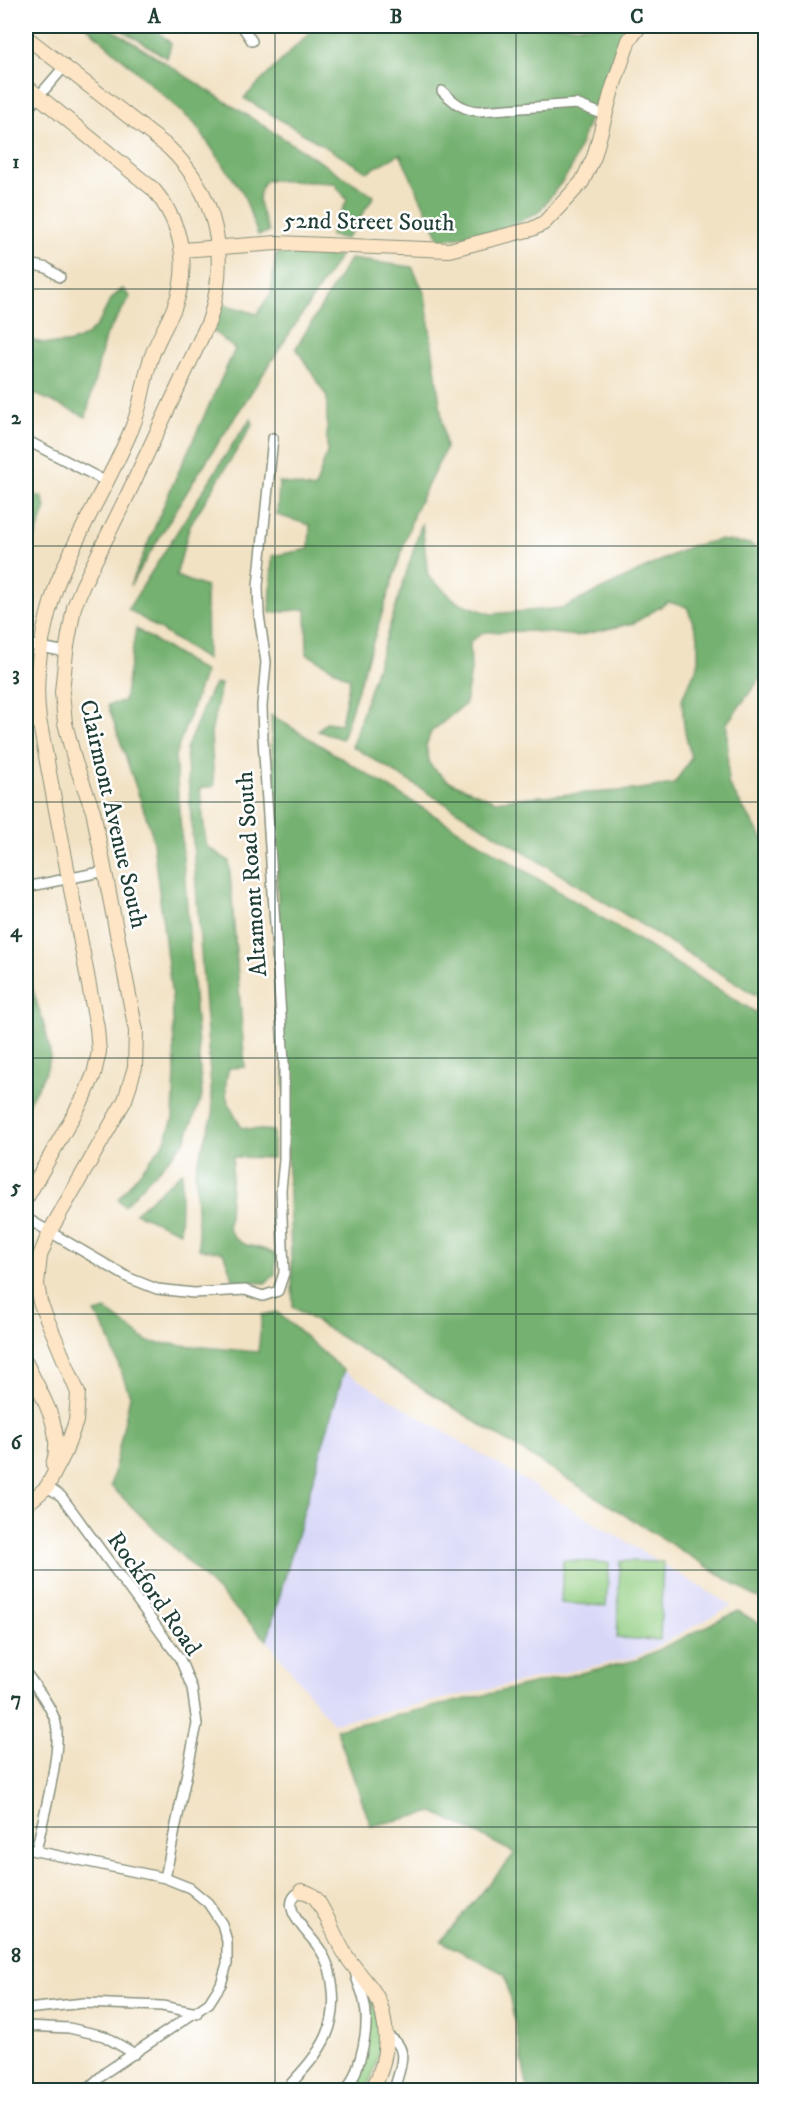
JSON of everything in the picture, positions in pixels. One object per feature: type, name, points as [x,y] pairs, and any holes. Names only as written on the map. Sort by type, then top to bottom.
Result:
[{"type":"street","points":[[242,26],[252,41]]},
{"type":"street","name":"52nd Street South","points":[[182,250],[278,243],[449,250],[532,229],[544,223],[582,182],[594,157],[629,40],[640,26]]},
{"type":"street","name":"Clairmont Avenue South","points":[[26,37],[168,147],[186,166],[211,210],[219,247],[219,283],[209,321],[129,492],[82,585],[74,607],[66,652],[62,692],[65,723],[75,762],[93,811],[106,870],[134,1020],[135,1067],[120,1110],[42,1248],[38,1266],[40,1302],[78,1393],[72,1437],[60,1464],[48,1487],[26,1505]]},
{"type":"street","points":[[26,111],[64,67]]},
{"type":"street","name":"Clairmont Avenue South","points":[[26,86],[153,189],[172,217],[182,250],[182,273],[175,304],[151,357],[132,428],[57,584],[42,647],[37,684],[38,707],[97,1028],[99,1052],[94,1074],[85,1095],[26,1199]]},
{"type":"street","points":[[442,91],[458,105],[468,110],[576,104],[605,115]]},
{"type":"street","points":[[26,263],[47,268],[60,277]]},
{"type":"street","name":"Altamont Road South","points":[[50,1231],[129,1278],[157,1289],[194,1293],[245,1290],[263,1296],[278,1291],[284,1273],[281,1190],[284,1160],[284,1063],[262,720],[266,662],[258,599],[273,438]]},
{"type":"street","points":[[26,440],[107,482]]},
{"type":"street","points":[[26,644],[66,652]]},
{"type":"street","points":[[26,887],[106,870]]},
{"type":"street","points":[[26,1218],[50,1231]]},
{"type":"street","points":[[26,1363],[56,1430],[57,1452],[48,1487]]},
{"type":"street","name":"Rockford Road","points":[[48,1487],[61,1496],[180,1659],[192,1688],[197,1724],[165,1878]]},
{"type":"street","points":[[26,1673],[55,1720],[58,1739],[36,1851]]},
{"type":"street","points":[[26,1849],[165,1878],[190,1888],[208,1903],[222,1924],[227,1941],[227,1964],[221,1984],[210,2003],[106,2072],[86,2091]]},
{"type":"street","points":[[285,2091],[315,2058],[331,2028],[334,1998],[328,1965],[321,1951],[292,1912],[293,1898],[301,1891],[312,1894],[316,1899],[346,1956],[369,1983],[379,2000],[387,2036],[383,2065],[372,2091]]},
{"type":"street","points":[[347,2091],[353,2080],[368,2025],[364,1999],[356,1982],[355,1969]]},
{"type":"street","points":[[26,2009],[84,2003],[162,2006],[197,2013]]},
{"type":"street","points":[[26,2026],[69,2028],[104,2036],[135,2054]]},
{"type":"street","points":[[387,2036],[399,2043],[402,2049],[402,2059],[394,2091]]},
{"type":"shaded area","points":[[344,1371],[732,1606],[636,1657],[332,1723],[267,1640]]},
{"type":"green space","points":[[86,26],[107,26],[374,196],[346,239],[330,236],[347,200],[334,183],[267,180],[262,186],[259,198],[269,232],[258,235],[243,193],[195,124]]},
{"type":"green space","points":[[116,26],[153,26],[171,44],[167,58]]},
{"type":"green space","points":[[316,26],[625,26],[570,171],[539,212],[502,230],[440,240],[400,154],[367,172],[244,98]]},
{"type":"green space","points":[[305,252],[340,256],[196,477],[130,586],[172,486],[235,349],[214,332],[223,304],[257,314],[271,293],[276,254]]},
{"type":"green space","points":[[350,259],[412,267],[425,294],[446,448],[414,513],[342,739],[318,731],[326,722],[341,724],[350,679],[307,654],[306,609],[270,613],[272,556],[309,549],[310,525],[277,515],[279,482],[315,489],[327,452],[327,397],[296,348]]},
{"type":"green space","points":[[123,289],[130,297],[105,337],[86,417],[26,390],[26,339],[54,344],[72,342],[81,338],[96,326],[110,301]]},
{"type":"green space","points":[[251,419],[253,424],[190,525],[176,576],[206,587],[207,660],[128,609]]},
{"type":"green space","points":[[26,494],[42,497],[46,508],[26,561]]},
{"type":"green space","points":[[422,523],[428,576],[457,602],[491,614],[563,608],[691,546],[719,540],[750,544],[765,554],[765,672],[727,723],[728,784],[765,842],[765,1001],[352,746]],"holes":[[[668,602],[687,607],[698,636],[698,665],[682,699],[684,727],[691,758],[674,784],[633,790],[495,801],[448,781],[430,765],[426,746],[431,732],[465,704],[471,671],[470,642],[484,632],[531,631],[577,636],[634,623]]]},
{"type":"green space","points":[[136,629],[205,672],[175,756],[202,1096],[185,1141],[124,1206],[118,1199],[164,1143],[173,1119],[175,1072],[172,998],[152,834],[108,705],[124,701]]},
{"type":"green space","points":[[216,684],[221,684],[211,734],[214,786],[200,788],[206,846],[229,861],[245,1067],[229,1068],[226,1093],[227,1100],[242,1128],[273,1131],[273,1158],[233,1157],[228,1228],[238,1241],[276,1255],[275,1275],[265,1283],[234,1281],[223,1252],[199,1249],[195,1170],[213,1115],[186,749],[211,689]]},
{"type":"green space","points":[[271,715],[765,1018],[765,1603],[293,1307]]},
{"type":"green space","points":[[26,985],[32,988],[46,1033],[50,1056],[44,1075],[26,1107]]},
{"type":"green space","points":[[182,1172],[180,1232],[135,1213]]},
{"type":"green space","points":[[106,1310],[148,1342],[258,1352],[262,1315],[277,1312],[344,1371],[267,1640],[111,1486],[130,1396],[107,1333],[95,1313]]},
{"type":"green space","points":[[563,1560],[609,1563],[606,1606],[561,1603]]},
{"type":"green space","points":[[620,1561],[663,1562],[660,1640],[617,1638]]},
{"type":"green space","points":[[738,1611],[765,1627],[765,2090],[528,2090],[505,1974],[441,1941],[515,1853],[434,1812],[371,1826],[336,1729],[637,1660]]},
{"type":"green space","points":[[360,1983],[373,2001],[379,2046],[367,2090],[350,2090],[368,2039]]}]
